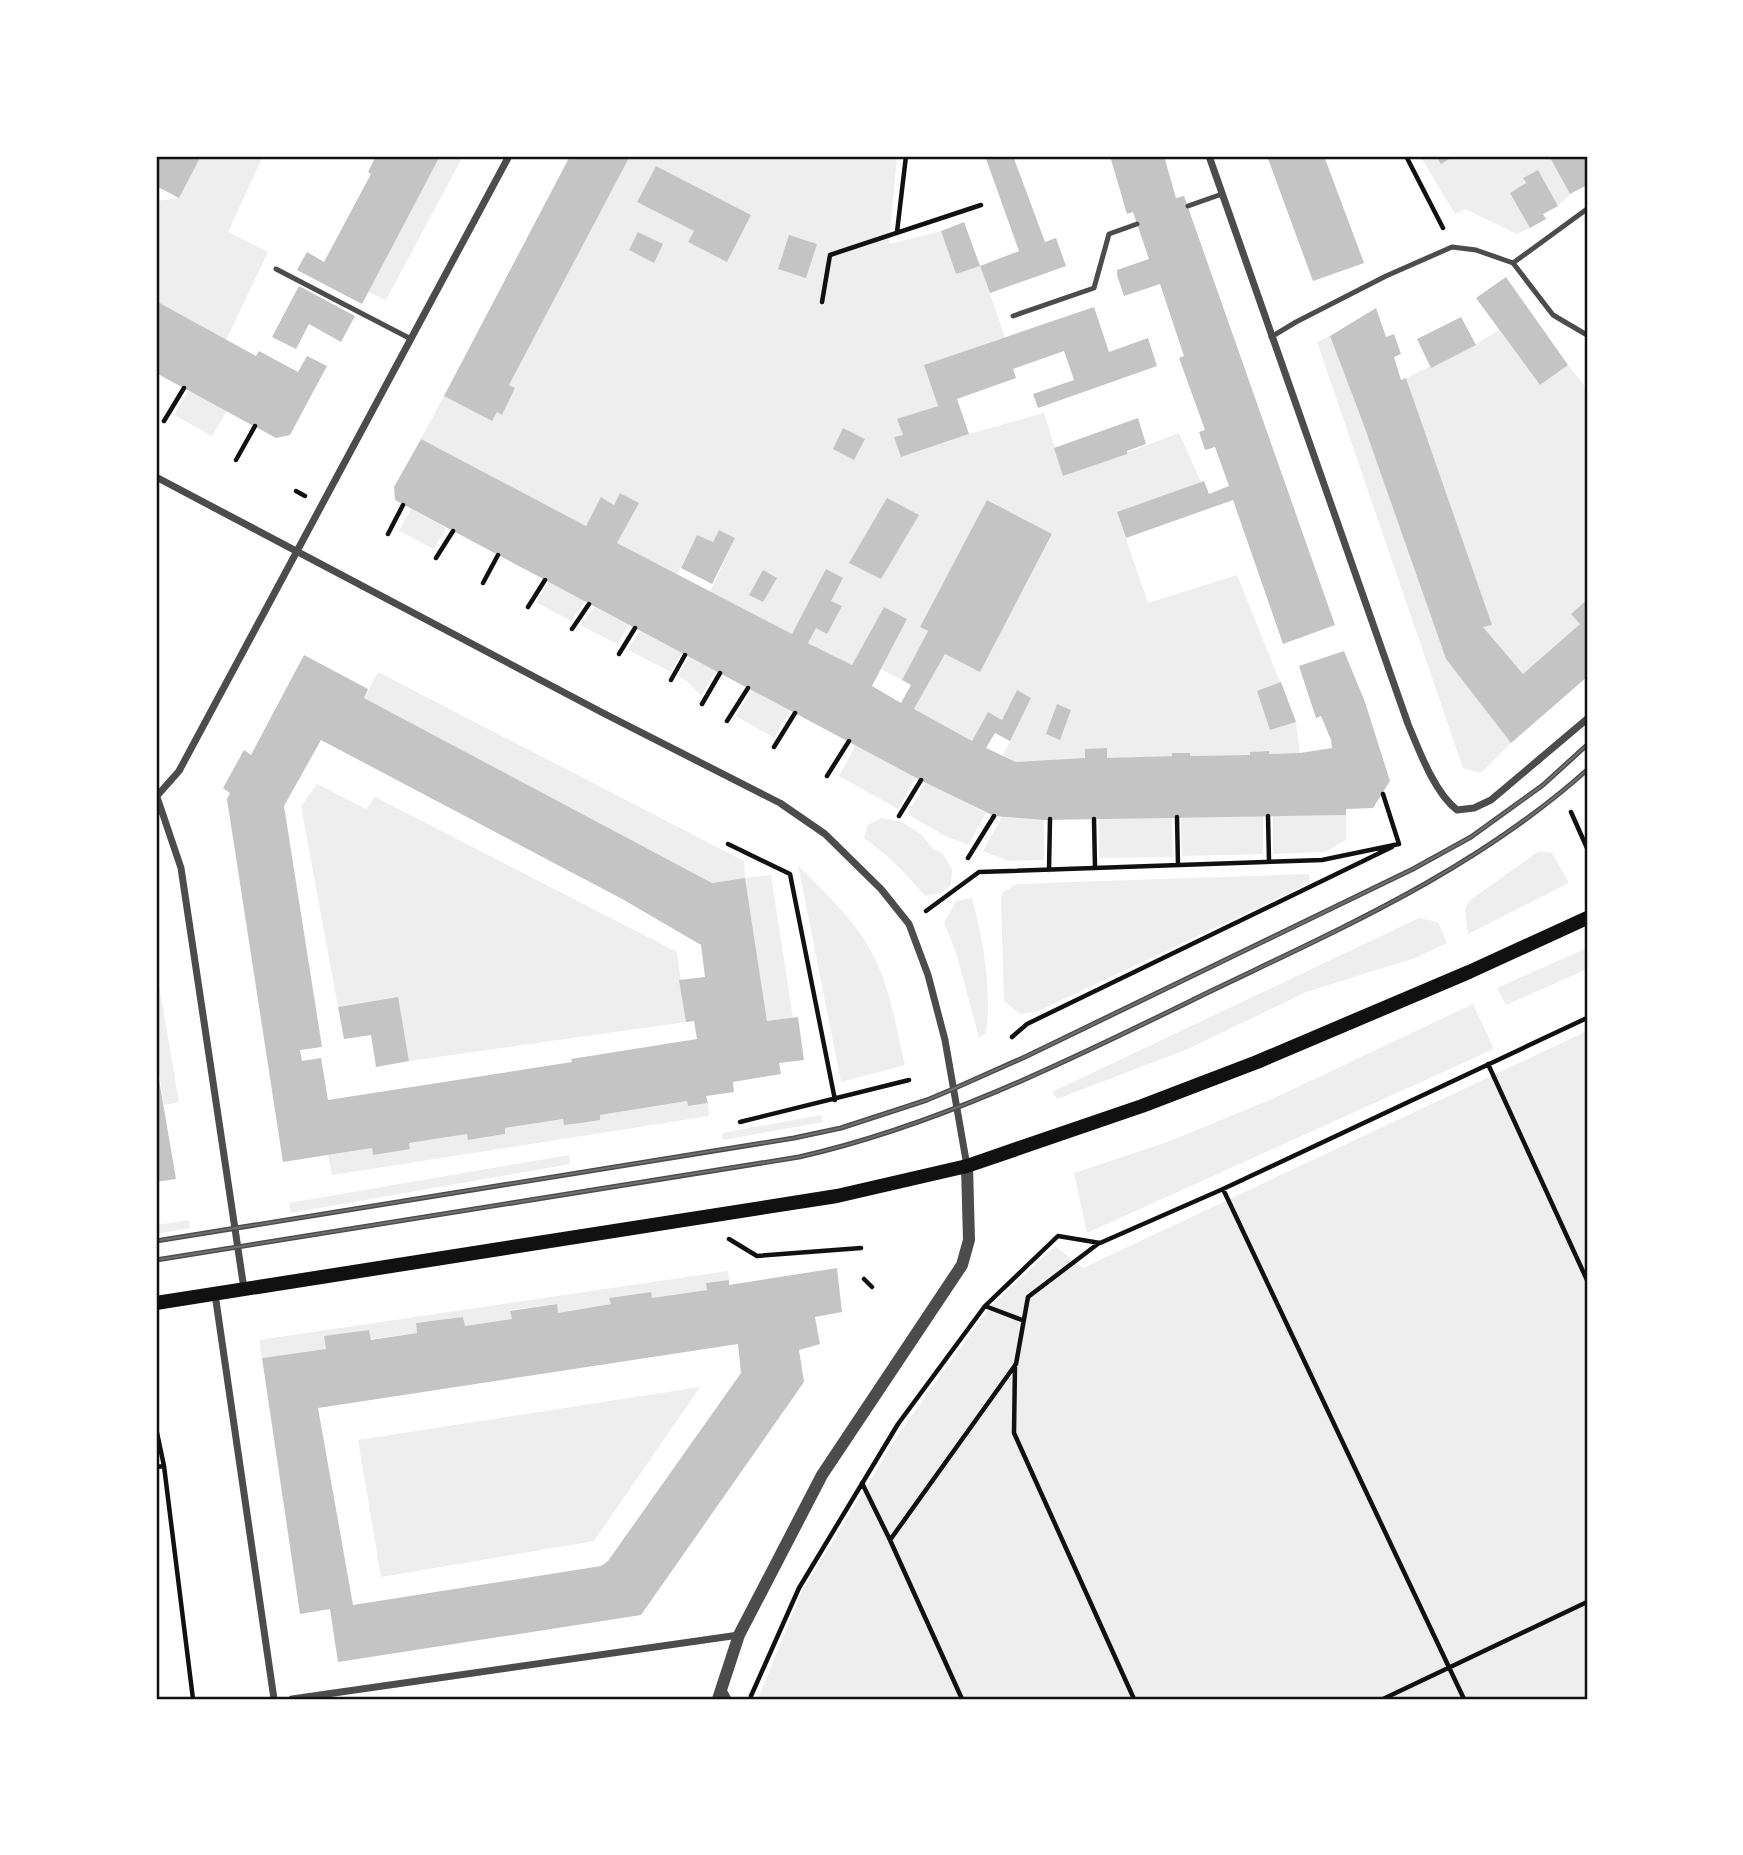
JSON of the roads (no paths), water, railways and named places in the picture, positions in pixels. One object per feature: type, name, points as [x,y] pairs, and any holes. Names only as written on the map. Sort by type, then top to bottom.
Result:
[{"type":"main road","points":[[156,1303],[854,1193],[967,1166],[1142,1107],[1257,1062],[1469,972],[1587,918]]},
{"type":"street","points":[[244,1289],[181,868],[156,797],[179,771],[509,156]]},
{"type":"street","points":[[1209,156],[1408,724],[1424,761],[1450,804],[1457,810],[1474,808],[1491,800],[1587,719]]},
{"type":"street","points":[[156,477],[603,713],[780,803],[825,834],[881,888],[909,924],[928,975],[945,1040],[967,1166],[969,1240],[962,1265],[822,1475],[739,1635],[718,1699]]},
{"type":"street","points":[[215,1294],[274,1699]]},
{"type":"street","points":[[292,1699],[332,1696],[739,1635]]},
{"type":"lane","points":[[1188,206],[1222,194]]},
{"type":"lane","points":[[1513,263],[1587,209]]},
{"type":"lane","points":[[1013,316],[1094,288],[1109,234],[1137,224]]},
{"type":"lane","points":[[1271,337],[1386,276],[1452,247],[1476,250],[1513,263],[1553,315],[1587,335]]},
{"type":"lane","points":[[276,269],[411,339]]},
{"type":"lane","points":[[156,1241],[794,1139],[841,1128],[927,1100],[1027,1056],[1413,869],[1471,837],[1543,785],[1587,745]]},
{"type":"lane","points":[[156,1261],[799,1157],[845,1146],[957,1108],[1070,1059],[1423,887],[1492,846],[1555,799],[1587,770]]},
{"type":"lane","points":[[722,1685],[729,1699]]},
{"type":"tram line","points":[[156,1241],[794,1138],[841,1128],[927,1100],[1027,1056],[1413,869],[1471,837],[1543,785],[1587,745]]},
{"type":"tram line","points":[[156,1260],[799,1157],[906,1126],[1010,1086],[1111,1040],[1407,894],[1500,838],[1587,770]]}]
